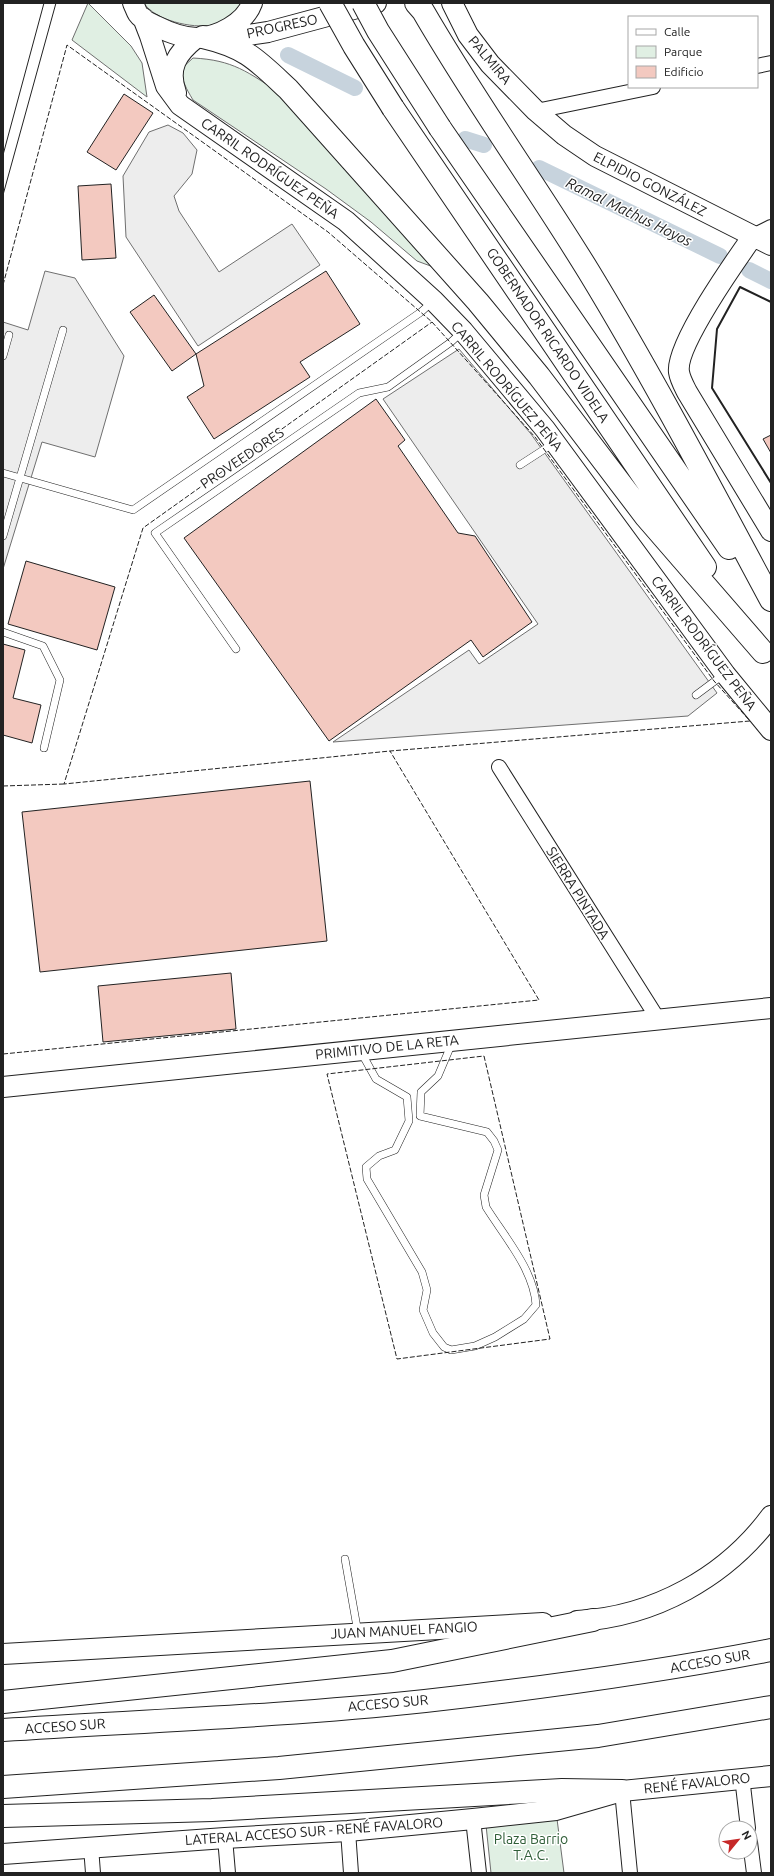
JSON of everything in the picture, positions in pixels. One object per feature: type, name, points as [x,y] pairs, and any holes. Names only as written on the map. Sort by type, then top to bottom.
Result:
[{"type":"highway","name":"GOBERNADOR RICARDO VIDELA","points":[[330,3],[354,46],[403,123],[767,658]]},
{"type":"highway","name":"GOBERNADOR RICARDO VIDELA","points":[[363,3],[378,31],[436,122],[630,406],[771,608]]},
{"type":"highway","points":[[420,6],[471,91],[553,217],[620,324],[771,600]]},
{"type":"highway","points":[[203,37],[238,48],[256,59],[288,89],[478,302],[539,376],[646,517],[767,658]]},
{"type":"highway","points":[[3,1702],[392,1660],[593,1620]]},
{"type":"highway","name":"ACCESO SUR","points":[[3,1730],[269,1713],[424,1701],[579,1682],[771,1650]]},
{"type":"highway","points":[[3,1786],[279,1768],[598,1736],[771,1707]]},
{"type":"highway","points":[[3,1816],[212,1810],[562,1790],[622,1791]]},
{"type":"street","points":[[180,105],[174,88],[173,67],[179,53],[203,37],[239,21],[246,14],[252,3]]},
{"type":"street","name":"PROGRESO","points":[[134,10],[171,33],[203,37],[248,35],[268,32],[376,3]]},
{"type":"street","name":"PALMIRA","points":[[452,3],[468,35],[490,64],[536,111]]},
{"type":"street","name":"CARRIL RODRÍGUEZ PEÑA","points":[[134,10],[150,36],[166,86],[180,105],[346,221],[434,301],[463,331],[555,442],[725,674],[771,730]]},
{"type":"street","points":[[758,66],[771,63]]},
{"type":"street","points":[[536,111],[648,88]]},
{"type":"street","name":"ELPIDIO GONZÁLEZ","points":[[536,111],[564,135],[595,156],[771,245]]},
{"type":"street","points":[[771,226],[753,236],[734,263],[687,340],[681,356],[679,372],[687,392],[771,531]]},
{"type":"street","name":"SIERRA PINTADA","points":[[499,767],[658,1019]]},
{"type":"street","name":"PRIMITIVO DE LA RETA","points":[[3,1087],[771,1008]]},
{"type":"street","name":"JUAN MANUEL FANGIO","points":[[3,1654],[593,1620],[627,1613],[659,1602],[690,1588],[719,1570],[740,1552],[771,1516]]},
{"type":"street","name":"RENÉ FAVALORO","points":[[622,1791],[771,1776]]},
{"type":"street","points":[[742,1778],[747,1820]]},
{"type":"street","points":[[622,1791],[630,1873]]},
{"type":"street","name":"LATERAL ACCESO SUR - RENÉ FAVALORO","points":[[3,1854],[348,1831],[473,1819],[556,1810],[622,1791]]},
{"type":"street","points":[[473,1819],[479,1873]]},
{"type":"street","points":[[348,1831],[351,1873]]},
{"type":"street","points":[[225,1838],[228,1873]]},
{"type":"street","points":[[91,1847],[93,1873]]},
{"type":"street","points":[[752,1860],[754,1873]]},
{"type":"lane","points":[[3,473],[133,510],[421,312],[434,301]]},
{"type":"lane","points":[[3,536],[63,330]]},
{"type":"lane","name":"PROVEEDORES","points":[[236,649],[155,533],[359,393],[388,387],[451,342],[463,331]]},
{"type":"lane","points":[[3,356],[9,335]]},
{"type":"lane","points":[[520,465],[555,442]]},
{"type":"lane","points":[[3,632],[43,646],[60,680],[44,748]]},
{"type":"lane","points":[[696,695],[725,674]]},
{"type":"lane","points":[[360,1050],[376,1079],[407,1097],[409,1121],[395,1150],[379,1156],[366,1167],[367,1179],[422,1272],[427,1290],[423,1310],[433,1333],[444,1347],[451,1350],[476,1346],[495,1337],[524,1319],[536,1305],[536,1292],[528,1271],[486,1207],[484,1195],[498,1150],[494,1141],[487,1132],[420,1116],[422,1092],[438,1076],[453,1040]]},
{"type":"lane","points":[[344,1558],[358,1633]]},
{"type":"green space","points":[[88,3],[131,46],[142,63],[147,97],[72,40]]},
{"type":"green space","points":[[144,3],[243,3],[232,17],[222,22],[211,25],[194,26],[174,22],[156,14]]},
{"type":"green space","points":[[193,58],[219,61],[240,68],[281,94],[436,268],[417,261],[371,222],[326,189],[193,100],[185,85],[182,68]]},
{"type":"green space","name":"Plaza Barrio T.A.C.","points":[[557,1819],[564,1873],[491,1873],[486,1825]]},
{"type":"shaded area","points":[[168,125],[183,133],[197,150],[192,174],[174,196],[179,211],[219,272],[292,224],[320,265],[198,346],[126,237],[123,176],[149,132]]},
{"type":"shaded area","points":[[45,271],[75,278],[124,356],[95,457],[42,442],[3,569],[3,322],[28,330]]},
{"type":"shaded area","points":[[459,349],[531,434],[717,693],[688,716],[333,742],[469,650],[479,664],[538,624],[383,399]]},
{"type":"building","points":[[124,94],[153,113],[116,170],[87,152]]},
{"type":"building","points":[[111,184],[116,258],[82,260],[78,186]]},
{"type":"building","points":[[326,271],[360,324],[300,362],[310,377],[214,439],[187,397],[204,386],[196,354]]},
{"type":"building","points":[[154,295],[196,354],[172,371],[130,312]]},
{"type":"building","points":[[376,399],[405,440],[398,446],[458,533],[475,536],[532,622],[483,657],[471,640],[329,741],[184,538]]},
{"type":"building","points":[[771,435],[771,453],[763,439]]},
{"type":"building","points":[[26,561],[115,587],[97,650],[8,624]]},
{"type":"building","points":[[3,644],[25,650],[13,698],[41,705],[32,743],[3,735]]},
{"type":"building","points":[[310,781],[327,941],[40,972],[22,812]]},
{"type":"building","points":[[231,973],[236,1029],[103,1042],[98,986]]},
{"type":"waterway","name":"Ramal Mathus Hoyos","points":[[288,55],[355,88]]},
{"type":"waterway","name":"Ramal Mathus Hoyos","points":[[465,139],[484,145]]},
{"type":"waterway","name":"Ramal Mathus Hoyos","points":[[539,168],[720,256]]},
{"type":"waterway","name":"Ramal Mathus Hoyos","points":[[749,270],[771,281]]},
{"type":"tram line","points":[[3,155],[44,3]]},
{"type":"tram line","points":[[3,195],[56,3]]},
{"type":"fence","points":[[3,285],[67,45],[328,232],[432,322]]},
{"type":"fence","points":[[432,322],[535,437],[714,681],[750,721],[390,751],[64,784],[143,528],[432,322]]},
{"type":"fence","points":[[3,1054],[539,1000],[390,751]]},
{"type":"fence","points":[[3,786],[64,784]]},
{"type":"fence","points":[[484,1056],[550,1339],[397,1359],[327,1074],[484,1056]]},
{"type":"wall","points":[[771,302],[740,287],[717,329],[712,388],[771,483]]}]
